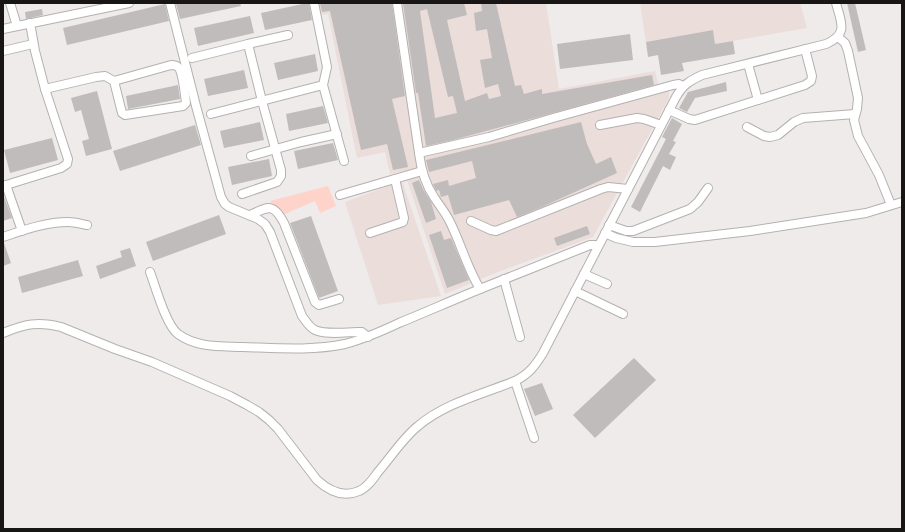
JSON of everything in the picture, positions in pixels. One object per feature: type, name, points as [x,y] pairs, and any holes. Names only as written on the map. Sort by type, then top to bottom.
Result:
[{"type":"street","points":[[10,3],[18,26]]},
{"type":"street","points":[[3,29],[124,3]]},
{"type":"street","points":[[170,3],[196,106],[221,197],[225,204],[258,219],[265,224],[270,232],[302,316],[308,325],[314,330],[324,333],[362,332],[368,337]]},
{"type":"street","points":[[314,3],[327,67],[323,85],[344,161]]},
{"type":"street","points":[[397,3],[422,170],[433,196],[445,211],[469,268],[480,289]]},
{"type":"street","points":[[3,333],[17,327],[31,324],[61,327],[152,362],[230,396],[259,412],[270,420],[285,437],[317,480],[324,486],[338,494],[359,491],[369,484],[404,439],[419,425],[449,407],[522,378],[531,371],[543,352],[661,125],[683,86],[688,82],[702,76],[832,42],[838,37],[842,27],[836,3]]},
{"type":"street","points":[[22,231],[5,185],[61,168],[67,164],[68,159],[45,89],[33,44],[30,24]]},
{"type":"street","points":[[192,58],[288,35]]},
{"type":"street","points":[[838,37],[844,43],[848,51],[858,98],[854,120],[858,136],[880,175],[891,205]]},
{"type":"street","points":[[3,51],[33,44]]},
{"type":"street","points":[[242,194],[277,182],[281,176],[281,170],[248,44]]},
{"type":"street","points":[[669,110],[689,119],[695,120],[805,85],[810,81],[812,76],[805,49]]},
{"type":"street","points":[[748,64],[758,100]]},
{"type":"street","points":[[45,89],[96,77],[105,76],[114,81],[171,65],[179,68],[181,73],[186,103],[183,106],[125,115],[122,113],[114,81]]},
{"type":"street","points":[[419,153],[490,137],[552,118],[673,85],[679,84],[683,86]]},
{"type":"street","points":[[211,114],[323,85]]},
{"type":"street","points":[[747,127],[764,136],[770,137],[778,135],[794,122],[803,118],[855,114]]},
{"type":"street","points":[[600,126],[637,118],[661,125]]},
{"type":"street","points":[[251,156],[337,134]]},
{"type":"street","points":[[340,195],[422,170]]},
{"type":"street","points":[[370,233],[403,222],[404,218],[395,179]]},
{"type":"street","points":[[471,221],[496,231],[600,189],[608,187],[628,189]]},
{"type":"street","points":[[609,225],[626,231],[633,230],[690,208],[698,202],[708,188]]},
{"type":"street","points":[[605,233],[616,238],[633,242],[655,242],[750,231],[866,213],[902,202]]},
{"type":"street","points":[[250,216],[265,208],[271,208],[280,215],[315,302],[319,305],[339,299]]},
{"type":"street","points":[[3,237],[53,223],[70,222],[87,225]]},
{"type":"street","points":[[150,272],[166,317],[171,326],[178,334],[189,341],[202,345],[301,349],[346,344],[368,337],[504,279],[590,245],[595,245]]},
{"type":"street","points":[[584,274],[607,284]]},
{"type":"street","points":[[504,279],[520,337]]},
{"type":"street","points":[[575,291],[623,314]]},
{"type":"street","points":[[515,381],[534,438]]},
{"type":"shaded area","points":[[317,3],[546,3],[559,89],[655,71],[660,92],[669,91],[669,98],[593,237],[498,272],[445,294],[404,171],[390,174],[385,152],[357,158],[328,14],[319,15]]},
{"type":"shaded area","points":[[640,3],[800,3],[807,28],[715,44],[713,30],[646,42]]},
{"type":"shaded area","points":[[402,181],[441,296],[378,305],[345,202]]},
{"type":"shaded area","points":[[328,186],[336,206],[320,213],[315,201],[285,214],[270,201]]},
{"type":"building","points":[[240,3],[241,6],[180,19],[176,4]]},
{"type":"building","points":[[309,3],[312,20],[265,30],[261,13]]},
{"type":"building","points":[[320,3],[392,3],[405,96],[392,99],[408,167],[393,170],[387,144],[361,150],[330,11],[322,12]]},
{"type":"building","points":[[403,3],[464,3],[467,15],[447,20],[465,101],[487,93],[489,99],[501,96],[498,84],[485,88],[480,60],[492,58],[487,29],[476,31],[474,13],[482,11],[481,3],[496,3],[515,86],[521,85],[524,94],[542,89],[542,94],[652,75],[654,85],[426,146],[418,93],[416,93]],"holes":[[[427,9],[448,97],[453,96],[457,113],[435,118],[420,11]]]},
{"type":"building","points":[[847,3],[855,3],[866,50],[858,52]]},
{"type":"building","points":[[165,4],[169,21],[67,45],[63,28]]},
{"type":"building","points":[[42,9],[43,15],[26,19],[25,12]]},
{"type":"building","points":[[250,16],[254,33],[198,46],[194,28]]},
{"type":"building","points":[[713,30],[715,44],[733,41],[735,54],[682,63],[684,71],[661,75],[658,55],[648,57],[646,42]]},
{"type":"building","points":[[630,34],[633,60],[560,69],[557,44]]},
{"type":"building","points":[[315,54],[318,71],[278,80],[274,63]]},
{"type":"building","points":[[244,70],[248,88],[208,96],[204,79]]},
{"type":"building","points":[[726,82],[727,91],[695,98],[687,112],[679,108],[688,92]]},
{"type":"building","points":[[178,85],[180,99],[128,109],[126,96]]},
{"type":"building","points":[[97,91],[112,149],[86,156],[82,141],[89,139],[81,110],[75,112],[71,98]]},
{"type":"building","points":[[323,106],[328,123],[289,131],[286,114]]},
{"type":"building","points":[[672,118],[682,124],[673,141],[676,142],[669,154],[676,157],[670,170],[663,166],[640,212],[631,207],[666,139],[662,137]]},
{"type":"building","points":[[260,122],[264,140],[224,148],[220,131]]},
{"type":"building","points":[[581,122],[587,144],[596,164],[611,157],[617,173],[517,217],[509,200],[454,215],[448,195],[441,197],[439,190],[436,191],[433,184],[448,180],[449,186],[476,178],[472,161],[429,172],[426,160]]},
{"type":"building","points":[[195,125],[201,145],[120,171],[113,151]]},
{"type":"building","points":[[52,138],[58,160],[10,173],[4,150]]},
{"type":"building","points":[[333,143],[338,160],[298,169],[294,151]]},
{"type":"building","points":[[269,159],[272,176],[232,185],[228,167]]},
{"type":"building","points":[[419,180],[431,202],[436,219],[426,223],[412,183]]},
{"type":"building","points":[[3,194],[12,218],[3,221]]},
{"type":"building","points":[[219,215],[226,234],[153,261],[146,242]]},
{"type":"building","points":[[311,216],[338,291],[319,298],[290,223]]},
{"type":"building","points":[[587,226],[590,234],[557,246],[554,238]]},
{"type":"building","points":[[441,231],[444,240],[451,238],[469,280],[447,288],[429,235]]},
{"type":"building","points":[[3,243],[11,263],[3,266]]},
{"type":"building","points":[[130,248],[136,266],[100,279],[96,266],[122,257],[120,251]]},
{"type":"building","points":[[78,260],[83,276],[22,293],[18,277]]},
{"type":"building","points":[[634,358],[656,380],[595,438],[573,415]]},
{"type":"building","points":[[542,383],[553,409],[535,416],[524,389]]}]
